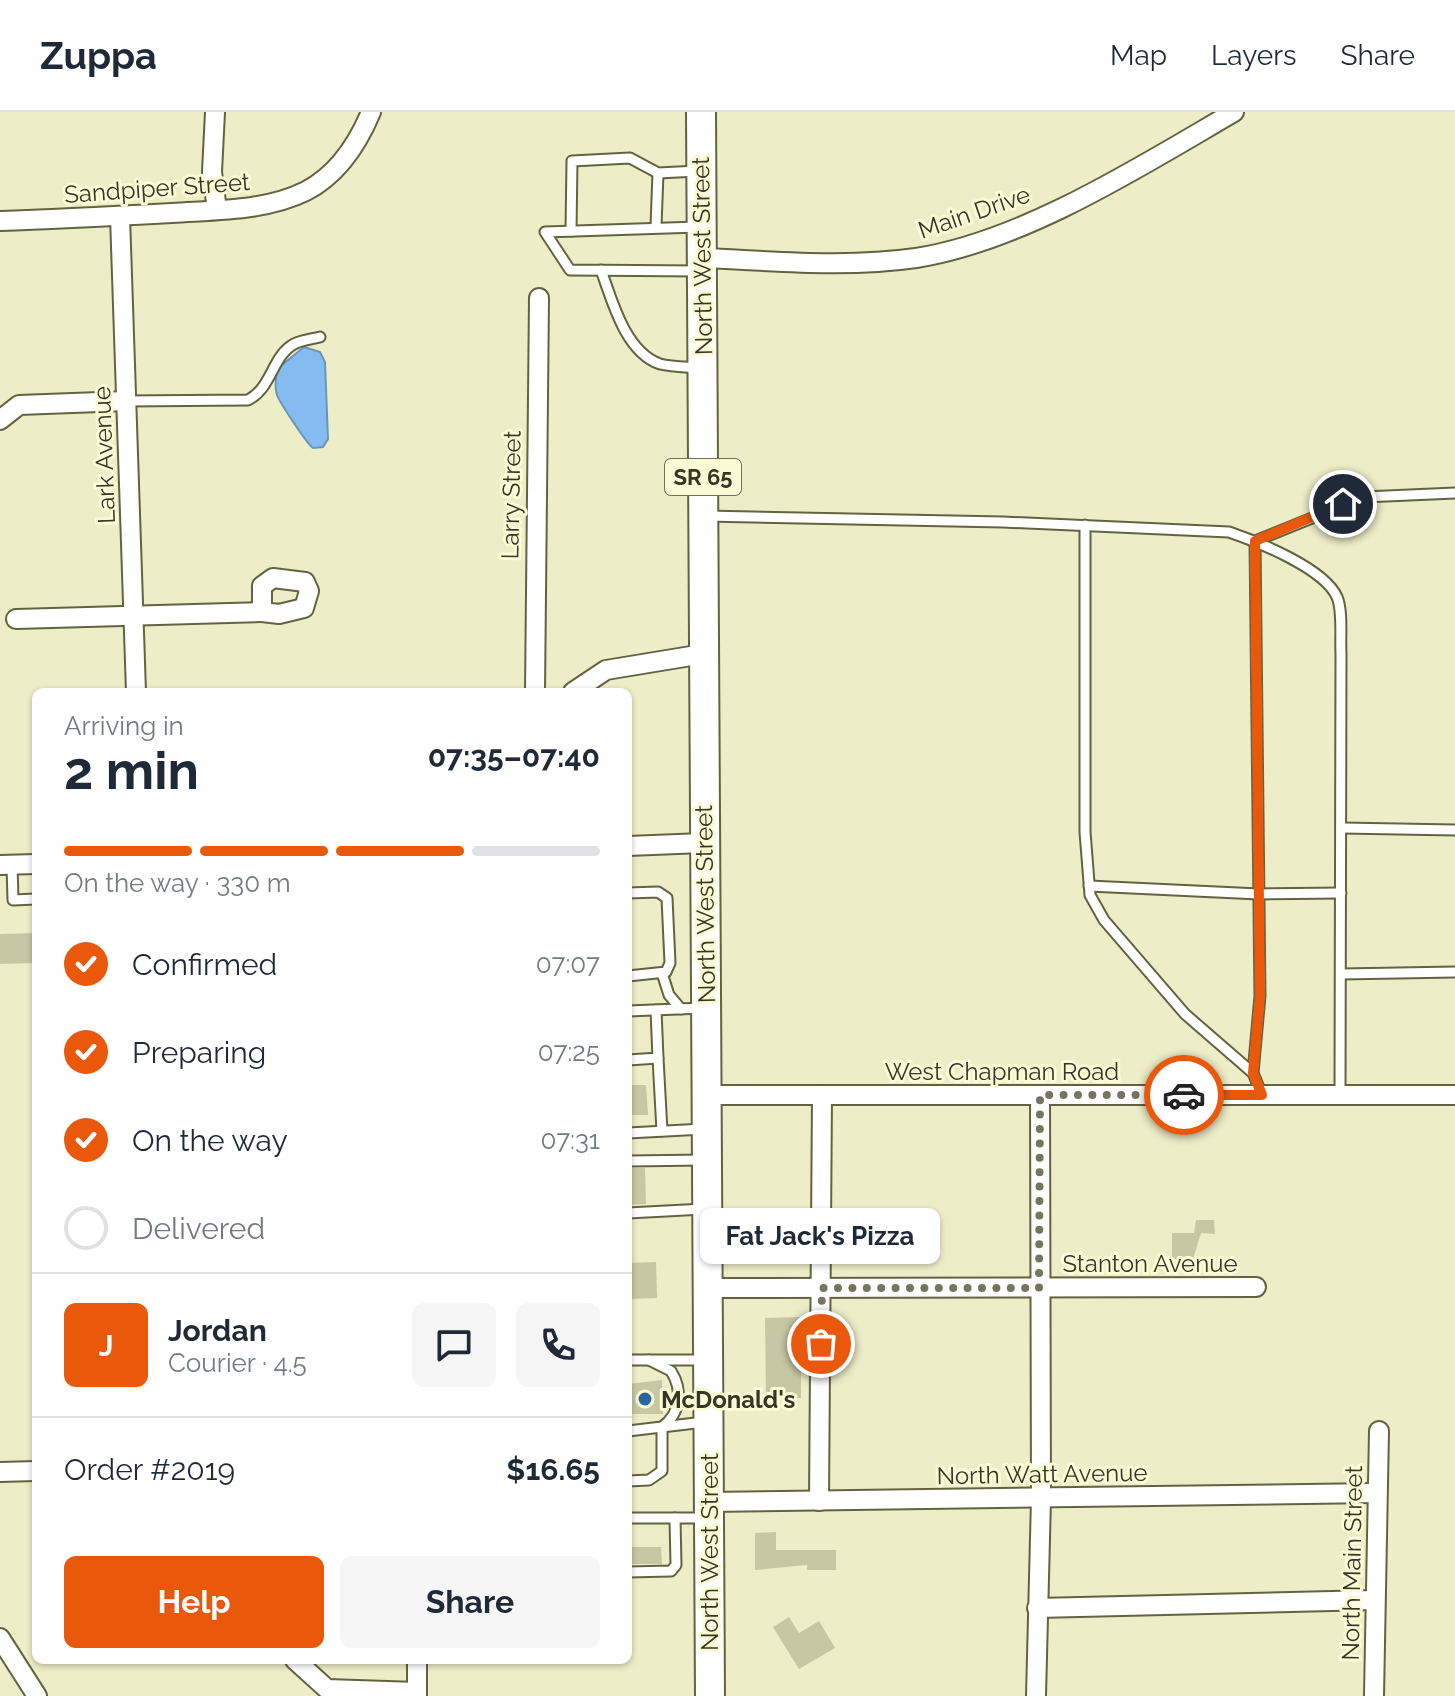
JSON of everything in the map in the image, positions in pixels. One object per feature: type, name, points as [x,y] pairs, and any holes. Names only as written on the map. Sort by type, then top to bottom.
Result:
[{"type":"main road","name":"North West Street","points":[[701,112],[704,264],[703,843],[693,1008],[708,1095],[710,1696]]},
{"type":"street","points":[[215,112],[212,172],[217,210]]},
{"type":"street","name":"Sandpiper Street","points":[[0,221],[217,210],[267,204],[307,190],[339,165],[361,137],[371,112]]},
{"type":"street","name":"Main Drive","points":[[704,264],[865,263],[917,258],[961,247],[1016,227],[1114,182],[1234,112]]},
{"type":"street","name":"Lark Avenue","points":[[120,216],[136,688]]},
{"type":"street","name":"Larry Street","points":[[535,688],[539,298]]},
{"type":"street","points":[[5,412],[126,401]]},
{"type":"street","points":[[16,619],[262,612]]},
{"type":"street","points":[[578,688],[593,676],[618,666],[660,663],[703,654]]},
{"type":"street","points":[[632,846],[703,843]]},
{"type":"street","points":[[6,865],[32,864]]},
{"type":"street","name":"West Chapman Road","points":[[708,1095],[1455,1095]]},
{"type":"street","points":[[819,1501],[822,1095]]},
{"type":"street","points":[[1036,1696],[1041,1499],[1040,1095]]},
{"type":"street","name":"Stanton Avenue","points":[[709,1288],[1256,1287]]},
{"type":"street","name":"North Main Street","points":[[1374,1696],[1379,1431]]},
{"type":"street","points":[[0,1472],[32,1471]]},
{"type":"street","name":"North Watt Avenue","points":[[709,1510],[819,1501],[1376,1493]]},
{"type":"street","points":[[1037,1608],[1374,1600]]},
{"type":"street","points":[[0,1638],[37,1696]]},
{"type":"street","points":[[299,1664],[327,1689],[417,1694],[417,1664]]},
{"type":"lane","points":[[571,231],[572,161],[630,158],[658,173],[702,171]]},
{"type":"lane","points":[[656,226],[658,173]]},
{"type":"lane","points":[[703,227],[656,226],[646,231],[545,232],[570,270],[704,264]]},
{"type":"lane","points":[[601,270],[619,320],[647,356],[660,364],[703,369]]},
{"type":"lane","points":[[126,401],[248,400],[257,395],[283,353],[295,343],[320,337]]},
{"type":"lane","points":[[1255,541],[1364,497],[1455,493]]},
{"type":"lane","points":[[703,516],[1085,525],[1229,532],[1255,541],[1318,575],[1338,598],[1342,1095]]},
{"type":"lane","points":[[1085,525],[1083,687],[1089,886],[1104,920],[1185,1014],[1253,1073],[1262,1095]]},
{"type":"lane","points":[[1253,1073],[1260,996],[1255,541]]},
{"type":"lane","points":[[1342,828],[1455,830]]},
{"type":"lane","points":[[6,865],[13,900],[32,899]]},
{"type":"lane","points":[[1089,886],[1259,894],[1341,893]]},
{"type":"lane","points":[[632,893],[658,892],[667,898],[670,967],[662,973],[632,976]]},
{"type":"lane","points":[[1341,974],[1455,972]]},
{"type":"lane","points":[[662,973],[669,995],[693,1008]]},
{"type":"lane","points":[[632,1011],[693,1008]]},
{"type":"lane","points":[[656,1010],[662,1131]]},
{"type":"lane","points":[[632,1060],[658,1058]]},
{"type":"lane","points":[[632,1133],[708,1129]]},
{"type":"lane","points":[[632,1161],[708,1160]]},
{"type":"lane","points":[[632,1213],[708,1209]]},
{"type":"lane","points":[[632,1360],[709,1360]]},
{"type":"lane","points":[[632,1481],[649,1480],[662,1471],[662,1427],[674,1414],[678,1388],[671,1371],[649,1360]]},
{"type":"lane","points":[[632,1431],[709,1422]]},
{"type":"lane","points":[[632,1518],[675,1518],[709,1510]]},
{"type":"lane","points":[[632,1572],[671,1571],[676,1565],[675,1518]]},
{"type":"water","points":[[304,347],[320,352],[325,362],[328,439],[323,447],[313,448],[310,445],[276,392],[277,369]]},
{"type":"building","points":[[32,933],[32,963],[0,964],[0,934]]},
{"type":"building","points":[[632,1085],[646,1085],[648,1115],[632,1115]]},
{"type":"building","points":[[632,1168],[645,1168],[646,1204],[632,1205]]},
{"type":"building","points":[[1196,1220],[1214,1220],[1215,1234],[1201,1233],[1193,1259],[1172,1259],[1172,1233],[1194,1233]]},
{"type":"building","points":[[656,1262],[657,1298],[632,1299],[632,1263]]},
{"type":"building","points":[[801,1317],[801,1398],[766,1398],[765,1318]]},
{"type":"building","name":"McDonald's","points":[[662,1380],[663,1414],[632,1414],[632,1384]]},
{"type":"building","points":[[776,1532],[776,1550],[836,1550],[836,1570],[807,1570],[807,1565],[755,1570],[755,1533]]},
{"type":"building","points":[[632,1547],[661,1547],[662,1564],[632,1564]]},
{"type":"building","points":[[789,1617],[799,1633],[819,1621],[835,1648],[799,1669],[773,1627]]},
{"type":"way so far","points":[[821,1344],[822,1288],[1039,1288],[1040,1095],[1184,1095]]},
{"type":"place","name":"Fat Jack's Pizza","points":[[821,1344]]},
{"type":"place","name":"McDonald's","points":[[645,1399]]},
{"type":"route","points":[[1184,1095],[1262,1095],[1253,1073],[1260,996],[1255,541],[1343,504]]}]
